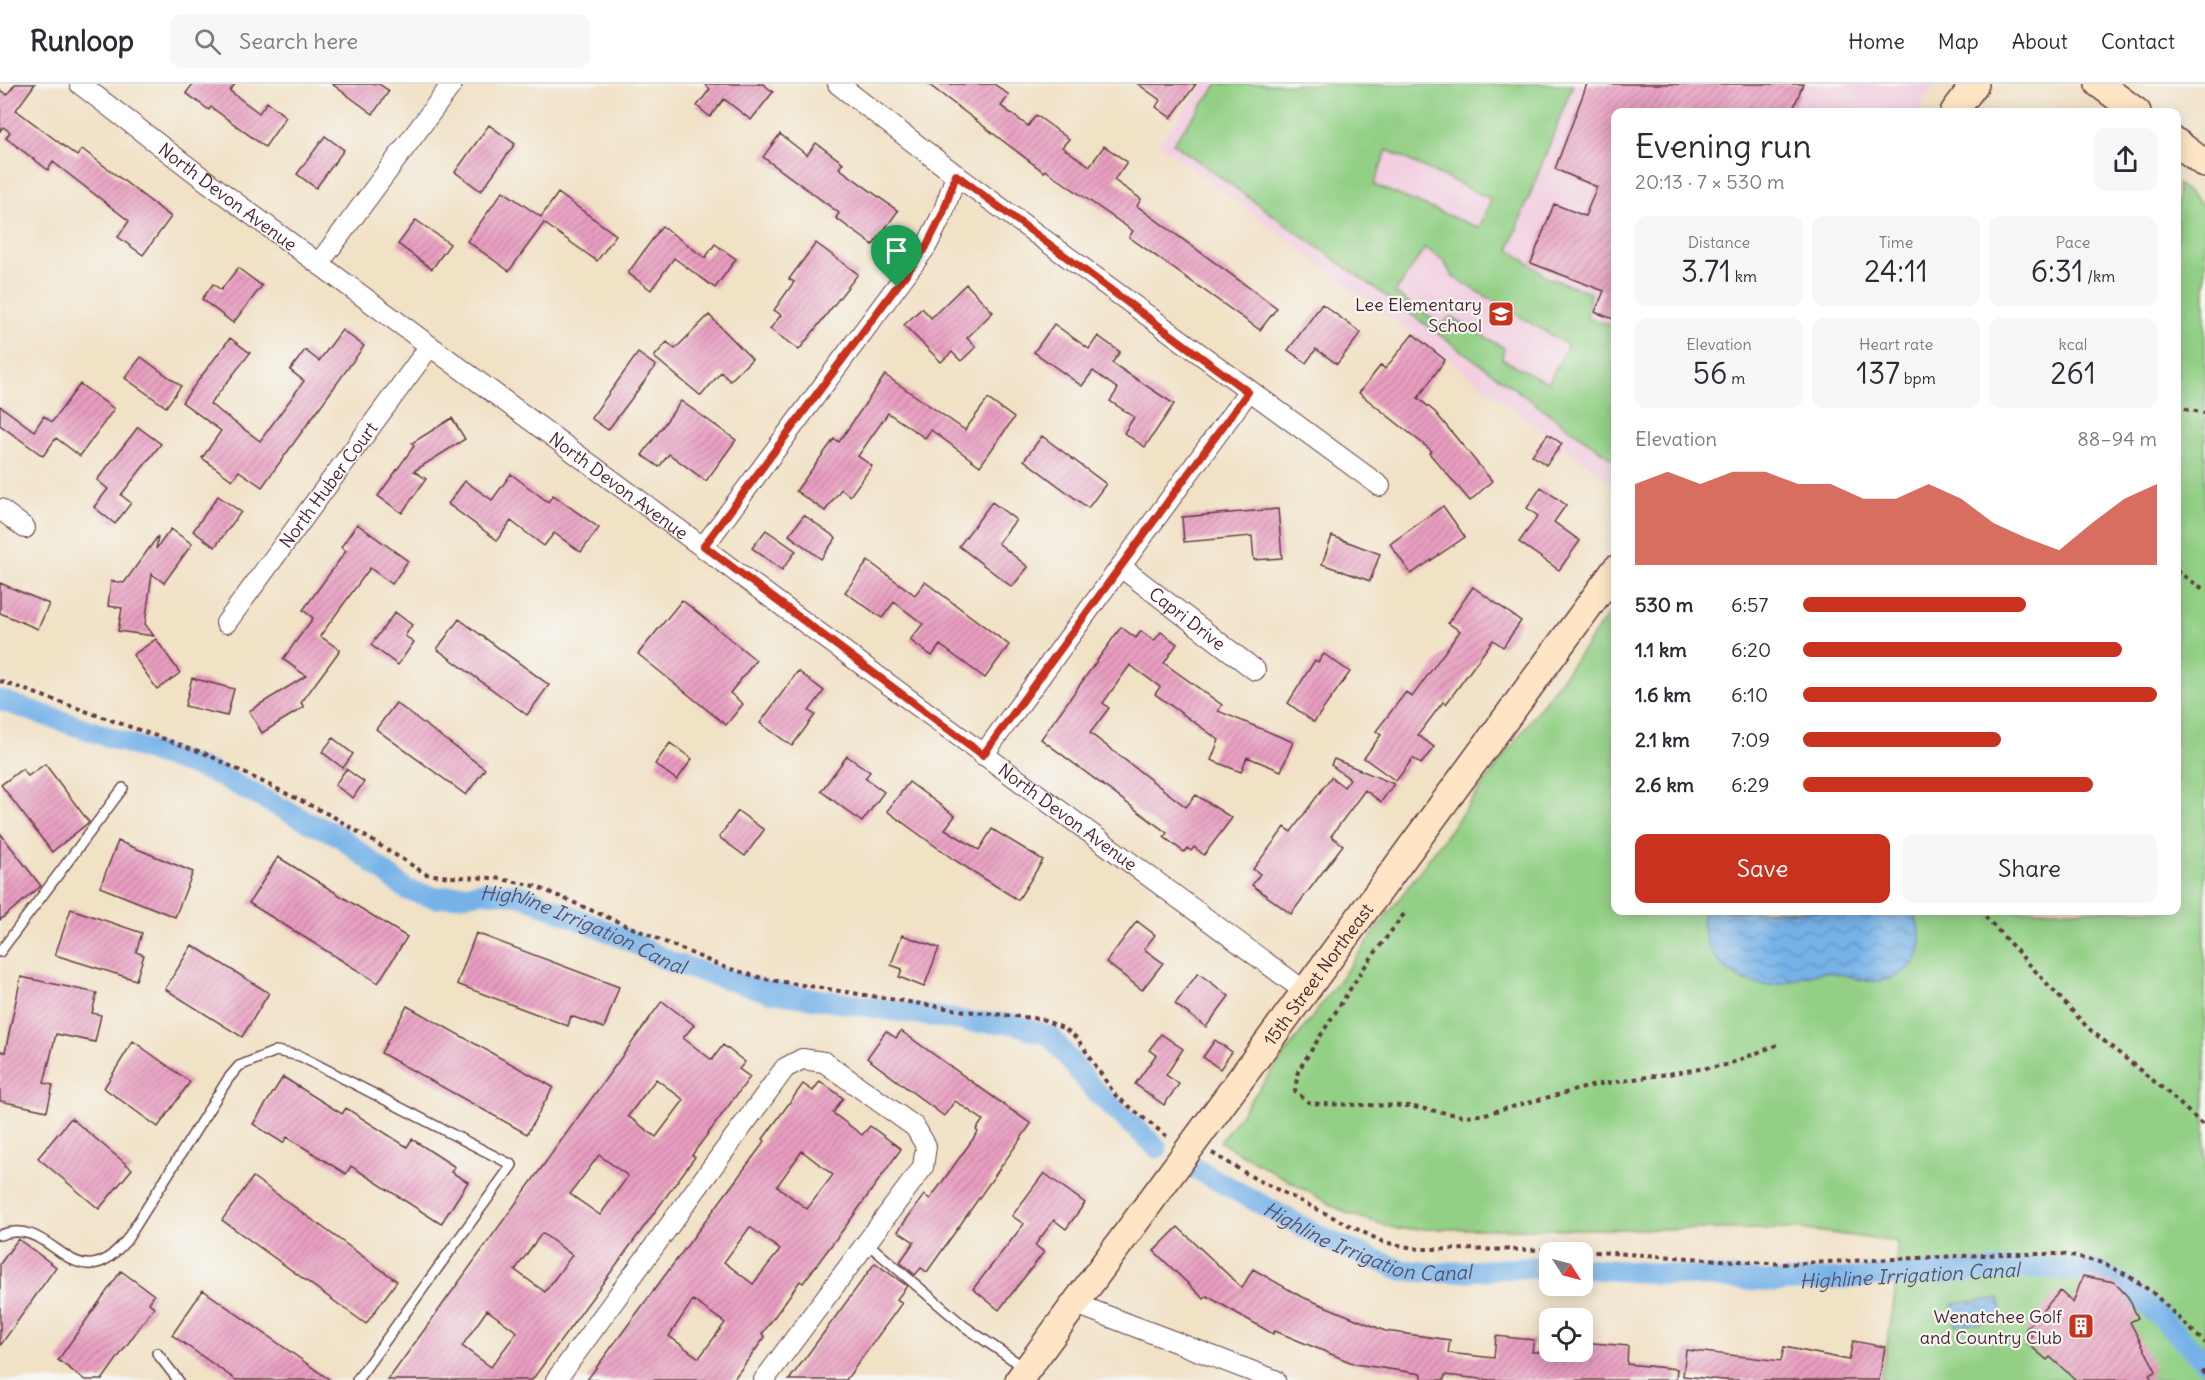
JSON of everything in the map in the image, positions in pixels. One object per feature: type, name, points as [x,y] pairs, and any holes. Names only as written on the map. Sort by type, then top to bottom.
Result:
[{"type":"street","name":"North Devon Avenue","points":[[80,84],[209,183],[320,262],[430,346],[1303,990]]},
{"type":"street","points":[[320,262],[452,84]]},
{"type":"street","points":[[838,84],[956,175],[1248,392],[1380,486]]},
{"type":"street","points":[[1957,108],[1975,84]]},
{"type":"street","points":[[2099,84],[2132,108]]},
{"type":"street","points":[[2181,146],[2205,164]]},
{"type":"street","points":[[704,546],[926,247],[943,213],[956,175]]},
{"type":"street","name":"North Huber Court","points":[[226,623],[430,346]]},
{"type":"street","points":[[983,755],[1248,392]]},
{"type":"street","points":[[0,509],[26,528]]},
{"type":"street","name":"Capri Drive","points":[[1121,567],[1255,670]]},
{"type":"street","name":"15th Street Northeast","points":[[1023,1375],[1303,990],[1611,576]]},
{"type":"street","points":[[556,1380],[785,1068],[802,1059],[824,1062],[915,1127],[926,1146],[923,1167],[764,1380]]},
{"type":"street","points":[[1076,1304],[1275,1380]]},
{"type":"lane","points":[[0,952],[123,788]]},
{"type":"lane","points":[[0,1235],[12,1230],[28,1231],[78,1262],[96,1264],[111,1256],[126,1241],[228,1079],[240,1066],[276,1051],[300,1056],[512,1165],[357,1380]]},
{"type":"lane","points":[[866,1242],[1023,1375]]},
{"type":"lane","points":[[158,1353],[178,1380]]},
{"type":"path","points":[[2181,408],[2205,412]]},
{"type":"path","points":[[2181,574],[2205,590]]},
{"type":"path","points":[[0,681],[213,757],[342,822],[426,874],[496,878],[535,886],[721,966],[765,979],[933,1006],[1042,1019],[1065,1029],[1077,1038],[1116,1096],[1172,1139],[1193,1142],[1254,1178],[1383,1242],[1419,1249],[1565,1250],[1784,1264],[2005,1254],[2062,1254],[2099,1262],[2127,1275],[2152,1292],[2205,1344]]},
{"type":"path","points":[[1404,914],[1363,969],[1298,1071],[1295,1091],[1308,1101],[1334,1105],[1409,1106],[1463,1116],[1481,1115],[1595,1085],[1726,1065],[1777,1045]]},
{"type":"path","points":[[1984,915],[2088,1028],[2166,1091],[2205,1127]]},
{"type":"shaded area","name":"Lee Elementary School","points":[[1204,84],[1934,84],[1921,108],[1611,108],[1611,482],[1159,144]]},
{"type":"green space","points":[[1218,84],[1573,84],[1509,249],[1549,278],[1590,292],[1587,318],[1611,325],[1611,458],[1173,143]],"holes":[[[1387,150],[1491,199],[1479,228],[1374,185]],[[1425,248],[1443,260],[1453,277],[1568,345],[1548,383],[1502,359],[1504,348],[1451,317],[1442,325],[1395,293]]]},
{"type":"green space","name":"Wenatchee Golf and Country Club","points":[[2181,187],[2205,206],[2205,1380],[1881,1380],[1895,1295],[1897,1242],[1800,1229],[1397,1229],[1346,1213],[1220,1142],[1611,611],[1611,915],[2181,915]]},
{"type":"water","points":[[1703,915],[1915,915],[1921,946],[1919,955],[1909,968],[1886,979],[1869,981],[1824,972],[1778,984],[1756,984],[1730,972],[1720,963],[1705,938]]},
{"type":"water","points":[[2000,1299],[2002,1322],[1955,1325],[1953,1303]]},
{"type":"building","points":[[15,84],[35,84],[16,110],[77,156],[82,149],[171,217],[143,255],[118,237],[129,221],[53,162],[48,170],[6,138],[10,132],[3,127],[0,131],[0,90],[7,95]]},
{"type":"building","points":[[193,84],[235,84],[230,91],[259,113],[267,102],[286,117],[265,147],[211,107],[209,110],[186,93]]},
{"type":"building","points":[[332,84],[379,84],[389,91],[373,114]]},
{"type":"building","points":[[704,84],[763,84],[773,92],[751,120],[724,99],[710,117],[697,106],[710,89]]},
{"type":"building","points":[[928,84],[994,84],[1009,95],[1001,106],[1028,126],[1036,115],[1069,139],[1062,147],[1090,166],[1104,146],[1127,162],[1114,180],[1141,199],[1137,206],[1277,308],[1260,330],[1129,237],[1133,231],[1045,170],[1044,172]]},
{"type":"building","points":[[1138,84],[1196,84],[1171,118],[1156,107],[1160,100]]},
{"type":"building","points":[[1587,84],[1803,84],[1794,108],[1611,108],[1611,318],[1595,312],[1604,291],[1531,263],[1554,204],[1585,216],[1597,187],[1555,169]]},
{"type":"building","points":[[489,125],[515,144],[481,191],[455,172]]},
{"type":"building","points":[[780,134],[807,155],[816,143],[843,163],[839,168],[898,211],[873,245],[836,218],[839,213],[763,157]]},
{"type":"building","points":[[325,136],[344,150],[316,188],[297,174]]},
{"type":"building","points":[[503,191],[541,217],[558,193],[616,235],[597,261],[544,223],[509,271],[467,241]]},
{"type":"building","points":[[416,220],[450,244],[432,269],[398,244]]},
{"type":"building","points":[[662,226],[705,258],[715,244],[736,259],[715,288],[674,258],[651,290],[628,273]]},
{"type":"building","points":[[816,243],[858,274],[799,350],[770,329],[781,315],[774,310],[794,282],[789,279]]},
{"type":"building","points":[[238,268],[262,286],[233,323],[202,299],[213,284],[221,290]]},
{"type":"building","points":[[966,284],[993,312],[967,338],[976,347],[961,361],[952,352],[941,362],[904,325],[922,308],[931,318]]},
{"type":"building","points":[[1322,304],[1361,333],[1337,364],[1316,349],[1306,363],[1288,350]]},
{"type":"building","points":[[709,315],[752,359],[730,381],[721,372],[701,396],[654,357],[667,342],[675,349]]},
{"type":"building","points":[[1054,324],[1089,349],[1098,336],[1120,352],[1112,363],[1174,404],[1145,447],[1124,433],[1134,417],[1110,401],[1118,389],[1093,371],[1082,386],[1034,352]]},
{"type":"building","points":[[342,330],[364,346],[262,487],[239,471],[232,480],[202,458],[221,431],[182,402],[230,338],[250,353],[210,404],[260,441],[304,381],[290,370],[305,350],[319,361]]},
{"type":"building","points":[[1413,334],[1445,360],[1418,398],[1435,412],[1492,481],[1470,501],[1429,453],[1432,451],[1359,393],[1381,365],[1385,369]]},
{"type":"building","points":[[638,353],[656,366],[608,430],[591,418]]},
{"type":"building","points":[[141,357],[181,386],[166,407],[125,378]]},
{"type":"building","points":[[885,375],[965,430],[988,399],[1014,418],[980,466],[931,430],[925,438],[888,413],[858,456],[872,466],[850,496],[841,489],[825,511],[796,491],[834,439],[839,442]]},
{"type":"building","points":[[80,384],[114,409],[80,456],[56,438],[43,456],[0,425],[0,406],[34,431],[44,416],[52,422]]},
{"type":"building","points":[[681,401],[736,440],[706,481],[669,454],[659,467],[642,455]]},
{"type":"building","points":[[452,418],[465,439],[414,471],[426,479],[402,513],[378,496],[414,446],[412,443]]},
{"type":"building","points":[[138,427],[161,444],[121,495],[131,503],[115,524],[94,507],[108,489],[97,480]]},
{"type":"building","points":[[1548,434],[1562,444],[1546,465],[1532,455]]},
{"type":"building","points":[[1042,436],[1106,484],[1088,508],[1024,460]]},
{"type":"building","points":[[511,474],[548,502],[553,495],[599,528],[581,552],[554,533],[544,546],[511,521],[497,540],[448,504],[465,481],[492,500]]},
{"type":"building","points":[[1541,487],[1566,505],[1554,522],[1580,541],[1559,570],[1519,542],[1538,516],[1527,508]]},
{"type":"building","points":[[218,496],[241,512],[215,547],[193,531]]},
{"type":"building","points":[[992,502],[1016,520],[998,543],[1028,567],[1012,587],[959,546]]},
{"type":"building","points":[[1443,506],[1465,537],[1411,574],[1390,544]]},
{"type":"building","points":[[1278,509],[1282,558],[1254,560],[1252,536],[1184,542],[1182,517]]},
{"type":"building","points":[[804,515],[836,538],[821,559],[789,535]]},
{"type":"building","points":[[357,524],[408,561],[392,584],[370,568],[320,636],[340,650],[301,703],[304,707],[262,733],[249,711],[306,676],[283,659],[313,618],[303,610],[346,551],[341,547]]},
{"type":"building","points":[[171,529],[192,544],[164,583],[152,574],[145,624],[154,636],[118,631],[122,608],[108,606],[111,581],[124,583],[158,536],[156,549]]},
{"type":"building","points":[[766,530],[796,551],[782,570],[752,548]]},
{"type":"building","points":[[1332,536],[1380,554],[1370,581],[1322,564]]},
{"type":"building","points":[[868,561],[915,595],[925,582],[1009,645],[985,678],[940,645],[932,656],[910,640],[923,624],[894,602],[882,618],[845,592]]},
{"type":"building","points":[[0,583],[49,604],[38,629],[0,613]]},
{"type":"building","points":[[1473,587],[1521,621],[1503,647],[1493,640],[1446,704],[1443,702],[1418,735],[1434,747],[1421,764],[1413,758],[1396,781],[1364,758],[1381,735],[1376,731],[1406,692],[1412,697],[1460,631],[1448,623]]},
{"type":"building","points":[[682,600],[756,660],[730,693],[743,704],[726,725],[638,654]]},
{"type":"building","points":[[395,612],[412,625],[405,636],[414,642],[398,665],[371,645]]},
{"type":"building","points":[[459,619],[549,685],[527,715],[437,649]]},
{"type":"building","points":[[1121,627],[1136,638],[1141,631],[1154,641],[1161,632],[1177,644],[1164,663],[1222,705],[1218,711],[1293,742],[1281,771],[1247,757],[1241,772],[1211,760],[1219,740],[1155,694],[1160,687],[1130,665],[1103,703],[1109,708],[1090,733],[1186,807],[1196,795],[1232,818],[1204,855],[1194,847],[1191,851],[1187,848],[1184,852],[1164,837],[1167,833],[1041,739]]},
{"type":"building","points":[[156,639],[180,673],[157,689],[133,655]]},
{"type":"building","points":[[1324,654],[1350,672],[1314,722],[1288,703],[1315,660],[1318,662]]},
{"type":"building","points":[[798,671],[824,691],[809,711],[815,715],[792,746],[760,723]]},
{"type":"building","points":[[192,678],[234,689],[227,716],[185,706]]},
{"type":"building","points":[[396,703],[485,769],[466,795],[376,729]]},
{"type":"building","points":[[333,738],[353,754],[343,768],[322,752]]},
{"type":"building","points":[[670,743],[692,759],[677,780],[655,764]]},
{"type":"building","points":[[847,756],[870,772],[865,778],[884,792],[862,822],[821,791]]},
{"type":"building","points":[[1334,759],[1394,784],[1381,802],[1365,790],[1331,836],[1343,845],[1291,914],[1252,885],[1260,874],[1253,869],[1285,827],[1291,832],[1331,777],[1344,787],[1350,779],[1331,765]]},
{"type":"building","points":[[45,764],[89,822],[52,852],[1,785],[22,769],[28,776]]},
{"type":"building","points":[[346,769],[364,782],[353,798],[335,785]]},
{"type":"building","points":[[909,782],[955,816],[945,829],[979,850],[992,829],[1043,860],[1018,900],[953,859],[887,811]]},
{"type":"building","points":[[738,811],[764,830],[745,856],[719,837]]},
{"type":"building","points":[[0,833],[41,886],[0,920]]},
{"type":"building","points":[[118,841],[193,872],[175,917],[100,887]]},
{"type":"building","points":[[278,857],[407,937],[378,983],[249,903]]},
{"type":"building","points":[[71,909],[142,933],[136,952],[144,955],[136,980],[55,955]]},
{"type":"building","points":[[1137,921],[1155,935],[1144,949],[1163,963],[1142,990],[1106,962]]},
{"type":"building","points":[[476,933],[619,987],[604,1028],[571,1016],[568,1026],[457,984]]},
{"type":"building","points":[[902,935],[939,948],[924,987],[899,977],[902,969],[891,965]]},
{"type":"building","points":[[192,945],[269,993],[242,1037],[165,989]]},
{"type":"building","points":[[1198,973],[1229,996],[1206,1027],[1175,1004]]},
{"type":"building","points":[[21,977],[97,993],[92,1013],[101,1015],[95,1042],[56,1034],[44,1083],[53,1085],[47,1111],[0,1101],[0,1051],[5,1052]]},
{"type":"building","points":[[662,1001],[694,1025],[683,1038],[712,1060],[723,1045],[745,1062],[739,1069],[750,1077],[692,1155],[695,1157],[532,1380],[388,1380]],"holes":[[[656,1079],[684,1100],[656,1137],[628,1116]],[[599,1155],[628,1176],[600,1215],[570,1194]],[[542,1233],[572,1255],[545,1292],[515,1270]],[[487,1310],[517,1332],[491,1367],[462,1346]]]},
{"type":"building","points":[[407,1006],[553,1087],[527,1134],[381,1053]]},
{"type":"building","points":[[886,1031],[896,1038],[901,1031],[1031,1124],[927,1272],[921,1268],[915,1275],[900,1262],[914,1242],[898,1231],[924,1195],[930,1199],[978,1132],[976,1130],[983,1120],[955,1101],[944,1116],[867,1058]]},
{"type":"building","points":[[1161,1034],[1183,1049],[1166,1075],[1179,1084],[1164,1105],[1135,1084],[1156,1055],[1149,1050]]},
{"type":"building","points":[[1215,1040],[1232,1052],[1220,1069],[1203,1057]]},
{"type":"building","points":[[133,1041],[190,1082],[158,1127],[104,1088]]},
{"type":"building","points":[[283,1077],[342,1114],[346,1108],[407,1147],[412,1139],[455,1167],[451,1172],[468,1182],[441,1224],[351,1166],[346,1174],[287,1137],[283,1143],[253,1124]]},
{"type":"building","points":[[820,1081],[843,1098],[833,1113],[862,1135],[870,1126],[901,1149],[803,1283],[800,1281],[762,1334],[765,1337],[733,1380],[587,1380],[765,1141],[763,1139],[803,1084],[813,1091]],"holes":[[[802,1151],[833,1175],[807,1209],[777,1186]],[[750,1227],[780,1250],[753,1284],[724,1262]],[[693,1300],[725,1323],[699,1358],[669,1336]]]},
{"type":"building","points":[[71,1118],[132,1169],[99,1209],[38,1158]]},
{"type":"building","points":[[1044,1173],[1085,1203],[1066,1229],[1054,1220],[1035,1245],[1044,1252],[999,1310],[973,1289],[1024,1224],[1012,1216]]},
{"type":"building","points":[[253,1177],[397,1281],[366,1324],[222,1220]]},
{"type":"building","points":[[1178,1227],[1242,1288],[1253,1269],[1300,1296],[1385,1331],[1450,1340],[1448,1353],[1494,1358],[1496,1336],[1534,1340],[1532,1352],[1539,1352],[1539,1362],[1593,1362],[1593,1343],[1628,1346],[1627,1364],[1677,1369],[1676,1380],[1491,1380],[1445,1375],[1444,1380],[1422,1380],[1422,1374],[1355,1364],[1275,1331],[1273,1334],[1207,1296],[1204,1299],[1154,1251]]},
{"type":"building","points":[[18,1239],[56,1267],[0,1346],[0,1264]]},
{"type":"building","points":[[875,1263],[907,1286],[897,1299],[902,1303],[846,1380],[789,1380]]},
{"type":"building","points":[[121,1271],[154,1295],[149,1303],[154,1307],[102,1380],[85,1380],[58,1360]]},
{"type":"building","name":"Wenatchee Golf and Country Club","points":[[2083,1276],[2114,1282],[2128,1297],[2138,1318],[2130,1322],[2156,1371],[2149,1375],[2152,1380],[2076,1380],[2050,1357],[2047,1360],[2026,1342],[2032,1336],[2025,1330],[2060,1291],[2073,1303]]},
{"type":"building","points":[[203,1290],[330,1380],[236,1380],[172,1335]]},
{"type":"building","points":[[1853,1341],[1885,1347],[1879,1380],[1723,1380],[1683,1376],[1686,1350],[1781,1361],[1784,1347],[1849,1360]]},
{"type":"waterway","name":"Highline Irrigation Canal","points":[[0,700],[212,772],[338,835],[407,890],[437,898],[485,892],[521,895],[628,940],[672,963],[769,992],[971,1022],[1014,1024],[1050,1036],[1094,1090],[1157,1148]]},
{"type":"waterway","name":"Highline Irrigation Canal","points":[[1196,1169],[1327,1240],[1402,1270],[1436,1273],[1539,1267]]},
{"type":"waterway","name":"Highline Irrigation Canal","points":[[1593,1269],[1775,1282],[2032,1268],[2098,1271],[2124,1286],[2158,1315],[2205,1362]]},
{"type":"place","name":"Lee Elementary School","points":[[1501,314]]},
{"type":"place","name":"Wenatchee Golf and Country Club","points":[[2081,1326]]},
{"type":"route","points":[[956,175],[1248,392],[983,755],[704,546],[897,287],[926,247],[943,213],[956,175]]}]
